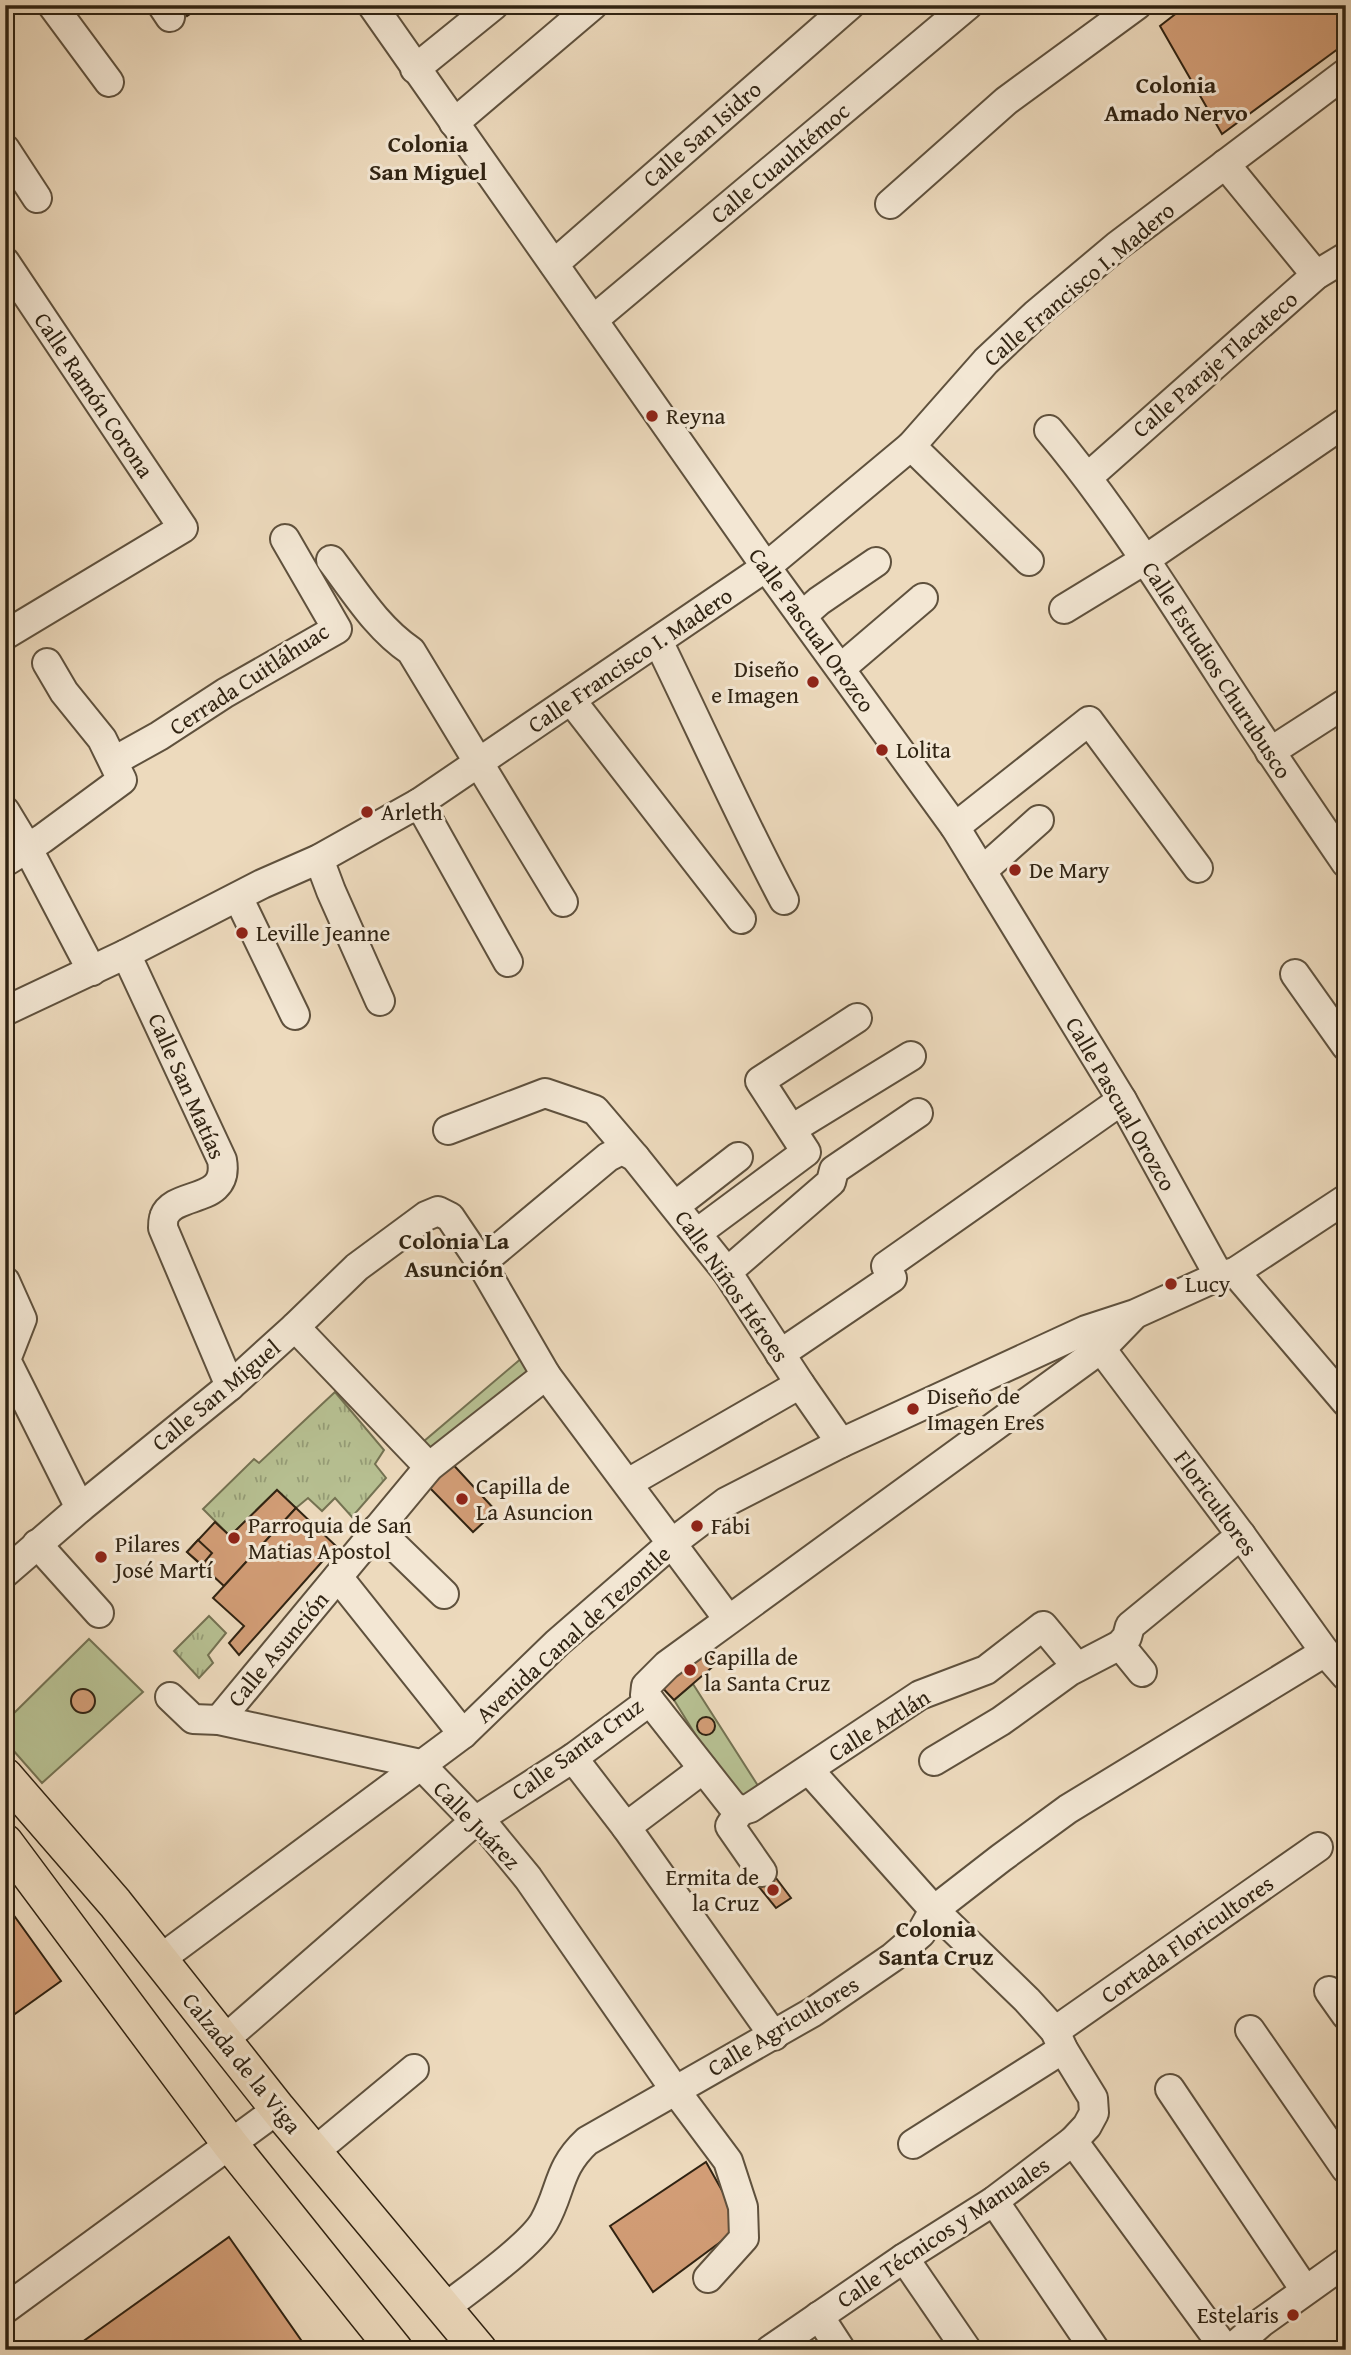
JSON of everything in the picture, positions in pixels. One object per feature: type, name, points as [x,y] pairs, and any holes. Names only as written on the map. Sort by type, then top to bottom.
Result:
[{"type":"main road","name":"Calzada de la Viga","points":[[8,1783],[115,1903],[278,2109],[479,2350]]},
{"type":"main road","points":[[5,1842],[230,2144],[395,2350]]},
{"type":"street","points":[[52,5],[109,82]]},
{"type":"street","name":"Calle Pascual Orozco","points":[[372,5],[766,568],[955,827],[1227,1274],[1346,1402]]},
{"type":"street","points":[[415,69],[494,5]]},
{"type":"street","points":[[454,123],[593,5]]},
{"type":"street","name":"Calle San Isidro","points":[[554,264],[850,5]]},
{"type":"street","name":"Calle Cuauhtémoc","points":[[593,320],[968,5]]},
{"type":"street","points":[[890,204],[1006,101],[1137,5]]},
{"type":"street","name":"Calle Francisco I. Madero","points":[[5,1011],[319,859],[419,803],[766,568],[911,446],[986,361],[1036,314],[1117,246],[1346,73]]},
{"type":"street","points":[[5,149],[37,198]]},
{"type":"street","points":[[1225,164],[1317,275]]},
{"type":"street","name":"Calle Paraje Tlacateco","points":[[1088,477],[1317,275],[1346,257]]},
{"type":"street","name":"Calle Ramón Corona","points":[[5,262],[183,528],[5,635]]},
{"type":"street","points":[[1064,609],[1146,559],[1346,422]]},
{"type":"street","name":"Calle Estudios Churubusco","points":[[1048,430],[1088,477],[1146,559],[1270,752],[1346,863]]},
{"type":"street","points":[[911,446],[1029,561]]},
{"type":"street","name":"Cerrada Cuitláhuac","points":[[118,770],[159,736],[217,698],[337,629],[285,539]]},
{"type":"street","points":[[331,560],[380,625],[393,639],[411,651],[563,902]]},
{"type":"street","points":[[802,616],[876,562]]},
{"type":"street","points":[[841,668],[923,598]]},
{"type":"street","points":[[658,641],[739,814],[783,900]]},
{"type":"street","points":[[17,855],[118,770],[102,739],[64,692],[47,663]]},
{"type":"street","points":[[571,700],[741,919]]},
{"type":"street","points":[[1270,752],[1346,703]]},
{"type":"street","points":[[955,827],[1089,720],[1198,868]]},
{"type":"street","points":[[419,803],[508,962]]},
{"type":"street","points":[[5,811],[17,855],[92,971]]},
{"type":"street","points":[[982,871],[1039,820]]},
{"type":"street","points":[[319,859],[380,1002]]},
{"type":"street","points":[[238,897],[295,1014]]},
{"type":"street","name":"Calle San Matías","points":[[126,954],[222,1160],[224,1172],[220,1182],[211,1190],[171,1208],[163,1217],[163,1228],[230,1386]]},
{"type":"street","points":[[1295,974],[1346,1046]]},
{"type":"street","points":[[799,1141],[760,1081],[857,1018]]},
{"type":"street","points":[[697,1233],[799,1141],[911,1056]]},
{"type":"street","name":"Calle Niños Héroes","points":[[448,1130],[545,1093],[595,1110],[622,1157],[675,1206],[727,1272],[841,1443]]},
{"type":"street","points":[[780,1354],[891,1278],[886,1266],[1122,1100]]},
{"type":"street","points":[[727,1272],[831,1182],[835,1170],[918,1114]]},
{"type":"street","points":[[622,1157],[481,1263],[546,1375],[728,1619]]},
{"type":"street","points":[[675,1206],[738,1157]]},
{"type":"street","name":"Avenida Canal de Tezontle","points":[[159,1960],[463,1734],[557,1643],[672,1543],[726,1502],[841,1443],[1094,1339],[1135,1314],[1227,1274],[1346,1199]]},
{"type":"street","name":"Calle San Miguel","points":[[5,1573],[230,1386],[357,1267],[426,1216],[438,1211],[450,1217],[481,1263]]},
{"type":"street","points":[[5,1281],[22,1319],[6,1360],[80,1508]]},
{"type":"street","points":[[295,1327],[429,1467]]},
{"type":"street","name":"Floricultores","points":[[1094,1339],[1325,1652],[1346,1676]]},
{"type":"street","name":"Calle Santa Cruz","points":[[224,2040],[475,1821],[573,1758],[650,1701],[645,1695],[646,1686],[667,1665],[1094,1339]]},
{"type":"street","name":"Calle Asunción","points":[[219,1720],[429,1467],[546,1375]]},
{"type":"street","points":[[628,1483],[800,1384]]},
{"type":"street","points":[[377,1529],[444,1594]]},
{"type":"street","points":[[934,1761],[1001,1721],[1077,1667],[1120,1645],[1127,1637],[1130,1626],[1241,1535]]},
{"type":"street","points":[[37,1544],[99,1613]]},
{"type":"street","points":[[338,1577],[463,1734]]},
{"type":"street","name":"Calle Aztlán","points":[[740,1811],[750,1808],[809,1770],[920,1695],[986,1671],[1043,1626],[1077,1667]]},
{"type":"street","points":[[1120,1645],[1142,1672]]},
{"type":"street","name":"Calle Agricultores","points":[[445,2308],[521,2247],[543,2224],[560,2176],[574,2153],[587,2141],[813,2012],[893,1957],[920,1933],[934,1910],[1068,1810],[1325,1652]]},
{"type":"street","name":"Calle Juárez","points":[[170,1697],[193,1719],[219,1720],[420,1764],[475,1821],[487,1828],[528,1878],[675,2090],[728,2161],[743,2207],[744,2238],[708,2278]]},
{"type":"street","points":[[650,1701],[731,1804],[740,1811],[730,1826],[762,1872]]},
{"type":"street","points":[[573,1758],[626,1827],[774,2036]]},
{"type":"street","points":[[626,1827],[703,1769]]},
{"type":"street","points":[[809,1770],[934,1910],[1059,2040]]},
{"type":"street","name":"Cortada Floricultores","points":[[913,2144],[1059,2040],[1318,1847]]},
{"type":"street","points":[[1329,1991],[1346,2015]]},
{"type":"street","points":[[1250,2030],[1346,2169]]},
{"type":"street","name":"Calle Técnicos y Manuales","points":[[770,2350],[904,2258],[994,2201],[1073,2141],[1087,2126],[1094,2113],[1093,2098],[1059,2040]]},
{"type":"street","points":[[314,2152],[414,2069]]},
{"type":"street","points":[[1170,2089],[1305,2290]]},
{"type":"street","points":[[5,2309],[278,2109]]},
{"type":"street","points":[[1073,2141],[1228,2350],[1346,2262]]},
{"type":"street","points":[[994,2201],[1095,2350]]},
{"type":"street","points":[[904,2258],[967,2350]]},
{"type":"street","points":[[819,2316],[841,2350]]},
{"type":"green space","points":[[523,1357],[528,1365],[525,1381],[434,1450],[423,1442]]},
{"type":"green space","points":[[335,1392],[384,1450],[375,1464],[386,1478],[352,1517],[335,1498],[322,1511],[308,1498],[296,1508],[277,1490],[230,1536],[203,1509],[254,1459],[259,1463]]},
{"type":"green space","points":[[209,1616],[226,1633],[208,1655],[213,1663],[199,1678],[174,1651]]},
{"type":"green space","points":[[89,1639],[143,1692],[42,1783],[5,1741],[5,1722]]},
{"type":"green space","points":[[693,1684],[762,1792],[746,1800],[731,1792],[674,1700]]},
{"type":"building","points":[[180,5],[203,5],[187,16]]},
{"type":"building","points":[[1187,5],[1346,5],[1346,43],[1222,134],[1160,26]]},
{"type":"building","name":"Capilla de La Asuncion","points":[[448,1459],[496,1511],[473,1532],[425,1483]]},
{"type":"building","name":"Parroquia de San Matias Apostol","points":[[277,1490],[296,1508],[224,1586],[187,1552],[215,1522],[230,1536]]},
{"type":"building","points":[[296,1508],[336,1546],[239,1655],[229,1643],[244,1626],[213,1598]]},
{"type":"building","points":[[198,1540],[212,1553],[202,1565],[187,1552]]},
{"type":"building","name":"Capilla de la Santa Cruz","points":[[700,1644],[717,1663],[674,1700],[657,1682]]},
{"type":"building","points":[[83,1689],[92,1692],[95,1701],[92,1710],[83,1713],[74,1710],[71,1701],[74,1692]]},
{"type":"building","points":[[706,1717],[712,1720],[715,1726],[712,1732],[706,1735],[700,1732],[697,1726],[700,1720]]},
{"type":"building","name":"Ermita de la Cruz","points":[[770,1870],[791,1898],[776,1908],[755,1882]]},
{"type":"building","points":[[5,1903],[61,1981],[5,2021]]},
{"type":"building","points":[[706,2162],[742,2226],[653,2292],[610,2226]]},
{"type":"building","points":[[229,2237],[308,2350],[71,2350]]},
{"type":"place","name":"Reyna","points":[[652,416]]},
{"type":"place","name":"Diseño e Imagen","points":[[813,682]]},
{"type":"place","name":"Lolita","points":[[882,750]]},
{"type":"place","name":"Arleth","points":[[367,812]]},
{"type":"place","name":"De Mary","points":[[1015,870]]},
{"type":"place","name":"Leville Jeanne","points":[[242,933]]},
{"type":"place","name":"Lucy","points":[[1171,1284]]},
{"type":"place","name":"Diseño de Imagen Eres","points":[[913,1409]]},
{"type":"place","name":"Capilla de La Asuncion","points":[[462,1499]]},
{"type":"place","name":"Fabi","points":[[697,1526]]},
{"type":"place","name":"Parroquia de San Matias Apostol","points":[[234,1538]]},
{"type":"place","name":"Pilares José Martí","points":[[101,1557]]},
{"type":"place","name":"Capilla de la Santa Cruz","points":[[690,1670]]},
{"type":"place","name":"Ermita de la Cruz","points":[[773,1890]]},
{"type":"place","name":"Estelaris","points":[[1293,2315]]},
{"type":"district","name":"Colonia Amado Nervo","points":[[1176,99]]},
{"type":"district","name":"Colonia San Miguel","points":[[428,158]]},
{"type":"district","name":"Colonia La Asunción","points":[[454,1255]]},
{"type":"district","name":"Colonia Santa Cruz","points":[[936,1943]]}]
